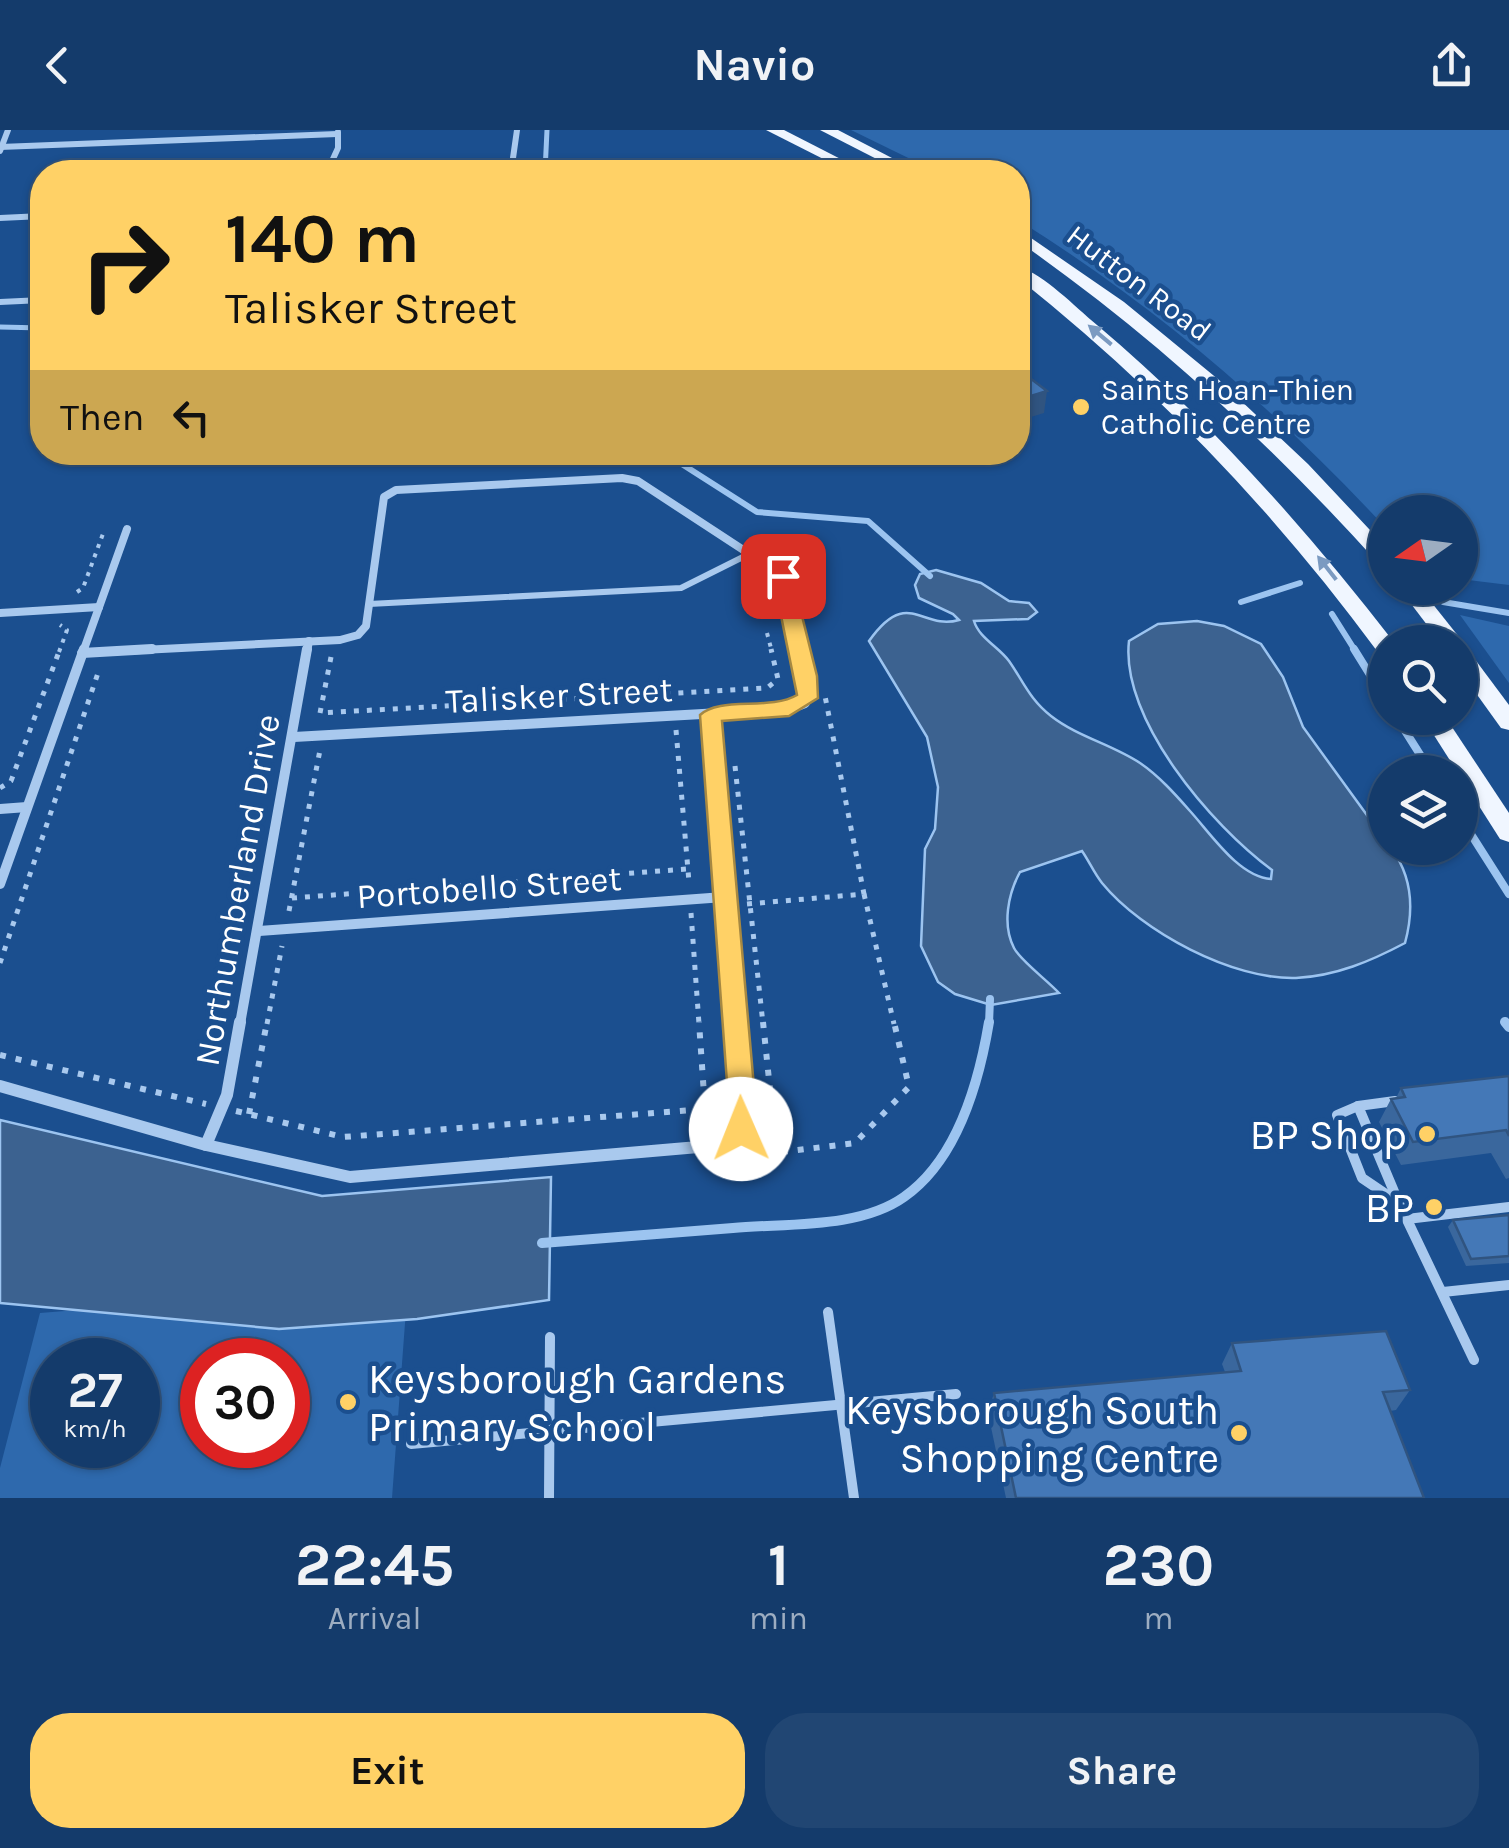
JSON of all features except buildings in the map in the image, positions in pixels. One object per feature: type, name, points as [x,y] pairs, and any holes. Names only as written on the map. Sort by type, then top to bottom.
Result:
[{"type":"main road","points":[[773,130],[834,160]]},
{"type":"main road","points":[[827,130],[888,160]]},
{"type":"main road","name":"Hutton Road","points":[[1030,243],[1135,317],[1217,386],[1315,480],[1368,540]]},
{"type":"main road","name":"Hutton Road","points":[[1030,281],[1168,394],[1268,498],[1368,625]]},
{"type":"main road","points":[[1168,394],[1217,386]]},
{"type":"main road","points":[[1422,605],[1438,625]]},
{"type":"main road","points":[[1478,680],[1509,722]]},
{"type":"main road","points":[[1445,735],[1509,833]]},
{"type":"street","points":[[513,160],[517,130]]},
{"type":"street","points":[[4,131],[2,147],[333,132],[338,148],[331,160]]},
{"type":"street","points":[[0,218],[30,217]]},
{"type":"street","points":[[0,302],[30,301]]},
{"type":"street","points":[[82,653],[358,635],[366,626],[384,498],[396,490],[622,478],[638,481],[752,552],[783,576],[806,676]]},
{"type":"street","points":[[0,884],[126,529]]},
{"type":"street","points":[[0,613],[99,607]]},
{"type":"street","name":"Northumberland Drive","points":[[206,1145],[224,1108],[309,641]]},
{"type":"street","name":"Talisker Street","points":[[294,737],[711,720],[798,707],[808,698],[806,676]]},
{"type":"street","points":[[0,1086],[206,1145],[328,1174],[373,1176],[710,1146],[731,1140],[742,1122],[711,720]]},
{"type":"street","points":[[0,809],[27,807]]},
{"type":"street","name":"Portobello Street","points":[[259,931],[690,900],[724,902]]},
{"type":"lane","points":[[369,604],[682,588],[752,552]]},
{"type":"lane","points":[[1399,1203],[1362,1178],[1337,1114],[1358,1106],[1411,1099]]},
{"type":"lane","points":[[1358,1106],[1399,1203],[1474,1360]]},
{"type":"lane","points":[[1407,1218],[1509,1207]]},
{"type":"lane","points":[[1443,1292],[1509,1285]]},
{"type":"lane","points":[[828,1312],[854,1498]]},
{"type":"lane","points":[[549,1498],[550,1336]]},
{"type":"lane","points":[[410,1444],[956,1394]]},
{"type":"path","points":[[71,595],[83,588],[104,531]]},
{"type":"path","points":[[0,788],[11,781],[67,630],[58,624]]},
{"type":"path","points":[[331,657],[320,714],[767,688],[778,680],[767,633]]},
{"type":"path","points":[[0,963],[99,670]]},
{"type":"path","points":[[742,1122],[782,1152],[855,1144],[908,1087],[821,677],[806,676]]},
{"type":"path","points":[[657,730],[676,730],[711,720]]},
{"type":"path","points":[[0,1054],[343,1137],[705,1109],[676,730]]},
{"type":"path","points":[[250,1114],[320,749]]},
{"type":"path","points":[[734,758],[776,1148]]},
{"type":"path","points":[[292,898],[688,869]]},
{"type":"path","points":[[724,902],[750,904],[864,894]]},
{"type":"shaded area","points":[[851,130],[1509,130],[1509,585],[1478,581],[1478,495],[1368,495],[1368,509],[1212,361],[1118,288],[1030,228],[1030,160],[912,160]]},
{"type":"shaded area","points":[[936,570],[981,583],[1009,601],[1029,603],[1037,612],[1028,619],[974,621],[1038,703],[1061,723],[1147,768],[1237,863],[1271,879],[1272,870],[1198,799],[1154,736],[1130,671],[1129,641],[1158,624],[1197,621],[1224,626],[1261,644],[1283,677],[1303,727],[1368,817],[1368,865],[1401,865],[1409,894],[1405,943],[1325,974],[1296,978],[1245,971],[1190,950],[1140,919],[1102,883],[1082,851],[1020,872],[1008,910],[1008,930],[1014,948],[1059,993],[991,1005],[955,994],[938,982],[921,946],[925,849],[935,829],[938,787],[927,737],[869,641],[894,616],[905,613],[946,622],[959,620],[919,598],[915,585],[920,574]]},
{"type":"shaded area","points":[[1460,615],[1509,626],[1509,683],[1478,640],[1478,625],[1467,625]]},
{"type":"shaded area","points":[[0,1120],[322,1196],[551,1177],[549,1300],[417,1319],[279,1329],[0,1303]]},
{"type":"shaded area","points":[[408,1283],[392,1498],[0,1498],[0,1468],[30,1352],[30,1468],[160,1468],[160,1338],[34,1338],[40,1313]]},
{"type":"waterway","points":[[546,160],[547,130]]},
{"type":"waterway","points":[[0,327],[30,328]]},
{"type":"waterway","points":[[683,465],[757,512],[868,521],[930,576]]},
{"type":"waterway","points":[[1241,602],[1300,583]]},
{"type":"waterway","points":[[1461,605],[1509,613]]},
{"type":"waterway","points":[[1332,614],[1356,652]]},
{"type":"waterway","points":[[1354,649],[1368,672]]},
{"type":"waterway","points":[[1408,735],[1420,755]]},
{"type":"waterway","points":[[1478,845],[1509,894]]},
{"type":"waterway","points":[[989,1024],[990,999]]},
{"type":"waterway","points":[[542,1243],[821,1223],[886,1207],[922,1181],[952,1141],[972,1094],[989,1022]]},
{"type":"waterway","points":[[1505,1022],[1509,1027]]},
{"type":"place","name":"Saints Hoan-Thien Catholic Centre","points":[[1081,407]]},
{"type":"place","name":"BP Shop","points":[[1427,1134]]},
{"type":"place","name":"BP","points":[[1434,1207]]},
{"type":"place","name":"Keysborough Gardens Primary School","points":[[348,1402]]},
{"type":"place","name":"Keysborough South Shopping Centre","points":[[1239,1433]]},
{"type":"route","points":[[741,1129],[710,715],[789,710],[808,698],[783,576]]}]
